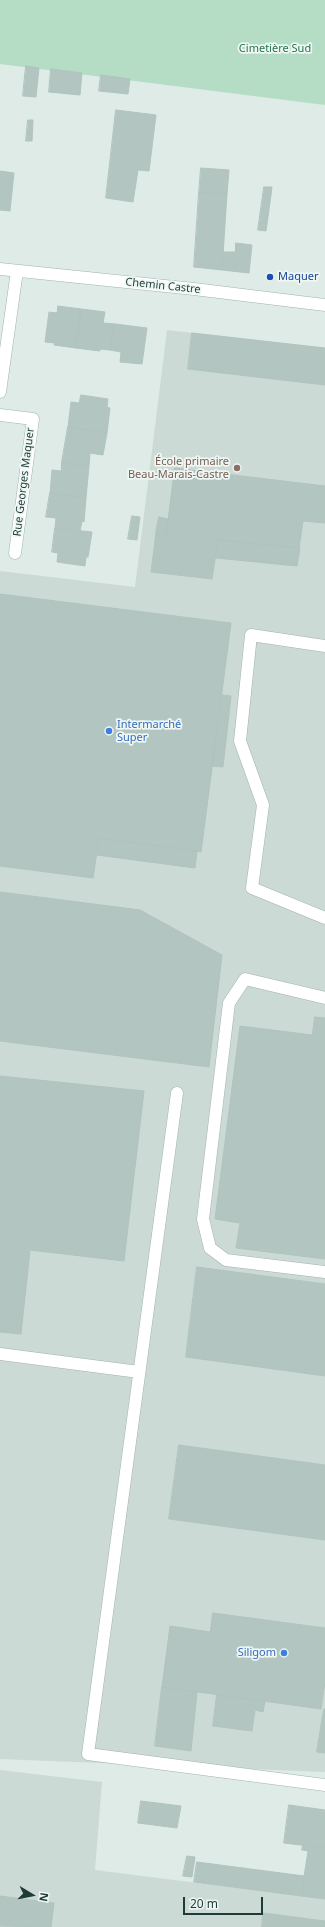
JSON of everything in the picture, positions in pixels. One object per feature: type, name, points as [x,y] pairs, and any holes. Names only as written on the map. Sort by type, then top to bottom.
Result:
[{"type":"street","name":"Chemin Castre","points":[[0,269],[194,288],[325,305]]},
{"type":"street","points":[[0,392],[17,271]]},
{"type":"street","name":"Rue Georges Maquer","points":[[0,415],[32,419],[15,553]]},
{"type":"street","points":[[325,646],[251,635],[240,741],[263,805],[252,888],[325,918]]},
{"type":"street","points":[[325,998],[245,979],[229,1003],[203,1219],[210,1248],[226,1260],[325,1272]]},
{"type":"street","points":[[177,1093],[88,1754],[325,1785]]},
{"type":"street","points":[[0,1354],[139,1372]]},
{"type":"shaded area","points":[[167,330],[325,348],[325,1772],[0,1759],[0,571],[135,587]]},
{"type":"shaded area","points":[[0,1770],[102,1782],[95,1870],[325,1899],[325,1927],[0,1927]]},
{"type":"green space","name":"Cimetière Sud","points":[[0,0],[325,0],[325,105],[0,64]]},
{"type":"building","points":[[26,66],[39,68],[36,97],[23,96]]},
{"type":"building","points":[[51,69],[82,73],[80,95],[49,92]]},
{"type":"building","points":[[101,75],[130,79],[128,94],[99,91]]},
{"type":"building","points":[[116,110],[156,115],[149,171],[138,170],[133,202],[106,198]]},
{"type":"building","points":[[28,120],[33,120],[32,141],[26,141]]},
{"type":"building","points":[[201,168],[229,170],[227,194],[199,193]]},
{"type":"building","points":[[0,171],[14,173],[10,211],[0,210]]},
{"type":"building","points":[[264,187],[272,187],[271,195],[263,195]]},
{"type":"building","points":[[199,193],[227,194],[222,270],[194,267]]},
{"type":"building","points":[[263,195],[271,195],[266,231],[258,230]]},
{"type":"building","points":[[236,243],[252,245],[249,273],[222,270],[223,252],[235,252]]},
{"type":"building","points":[[58,306],[81,309],[76,348],[54,345],[55,343],[45,342],[49,312],[57,313]]},
{"type":"building","points":[[81,309],[105,312],[103,323],[115,324],[110,350],[100,349],[100,351],[76,348]]},
{"type":"building","points":[[115,324],[147,328],[142,364],[120,362],[121,352],[110,350]]},
{"type":"building","points":[[192,333],[325,348],[325,385],[188,369]]},
{"type":"building","points":[[81,395],[108,399],[107,407],[110,408],[107,433],[68,427],[71,402],[79,403]]},
{"type":"building","points":[[68,427],[107,433],[103,455],[90,453],[89,466],[62,462]]},
{"type":"building","points":[[62,462],[89,466],[86,498],[50,493],[52,470],[61,471]]},
{"type":"building","points":[[175,468],[325,486],[325,523],[303,521],[299,548],[218,540],[212,579],[151,572],[156,533],[166,534]]},
{"type":"building","points":[[50,493],[86,498],[84,522],[82,521],[80,531],[55,528],[56,518],[46,517]]},
{"type":"building","points":[[132,516],[140,517],[137,540],[128,539]]},
{"type":"building","points":[[159,517],[168,519],[166,534],[156,533]]},
{"type":"building","points":[[55,528],[92,532],[85,566],[57,562],[58,553],[52,552]]},
{"type":"building","points":[[218,540],[300,548],[297,566],[216,558]]},
{"type":"building","name":"Intermarché Super","points":[[0,594],[231,623],[201,852],[99,838],[93,878],[0,866]]},
{"type":"building","points":[[222,695],[231,696],[223,767],[212,766]]},
{"type":"building","points":[[99,838],[197,851],[195,868],[97,855]]},
{"type":"building","points":[[0,892],[140,910],[222,955],[209,1067],[0,1041]]},
{"type":"building","points":[[315,1017],[325,1018],[325,1259],[236,1248],[240,1223],[215,1219],[240,1026],[312,1035]]},
{"type":"building","points":[[0,1076],[144,1091],[124,1261],[30,1250],[21,1334],[0,1332]]},
{"type":"building","points":[[197,1267],[325,1284],[325,1376],[186,1357]]},
{"type":"building","points":[[179,1445],[325,1465],[325,1540],[169,1519]]},
{"type":"building","points":[[213,1613],[325,1628],[325,1682],[321,1709],[162,1687],[170,1626],[210,1632]]},
{"type":"building","points":[[162,1687],[197,1692],[191,1751],[155,1746]]},
{"type":"building","points":[[217,1695],[265,1701],[263,1712],[255,1710],[252,1731],[213,1726]]},
{"type":"building","points":[[325,1709],[325,1753],[317,1752]]},
{"type":"building","points":[[141,1801],[181,1806],[177,1828],[138,1823]]},
{"type":"building","points":[[289,1805],[325,1810],[325,1848],[284,1843]]},
{"type":"building","points":[[303,1845],[325,1848],[325,1899],[301,1896],[308,1851],[302,1850]]},
{"type":"building","points":[[187,1856],[195,1857],[192,1877],[183,1876]]},
{"type":"building","points":[[197,1862],[304,1876],[301,1896],[194,1882]]},
{"type":"building","points":[[0,1896],[54,1903],[51,1927],[0,1926]]},
{"type":"building","points":[[263,1913],[325,1921],[325,1927],[262,1927]]},
{"type":"place","name":"Maquer","points":[[270,277]]},
{"type":"place","name":"École primaire Beau-Marais-Castre","points":[[237,468]]},
{"type":"place","name":"Intermarché Super","points":[[109,731]]},
{"type":"place","name":"Siligom","points":[[284,1653]]}]
